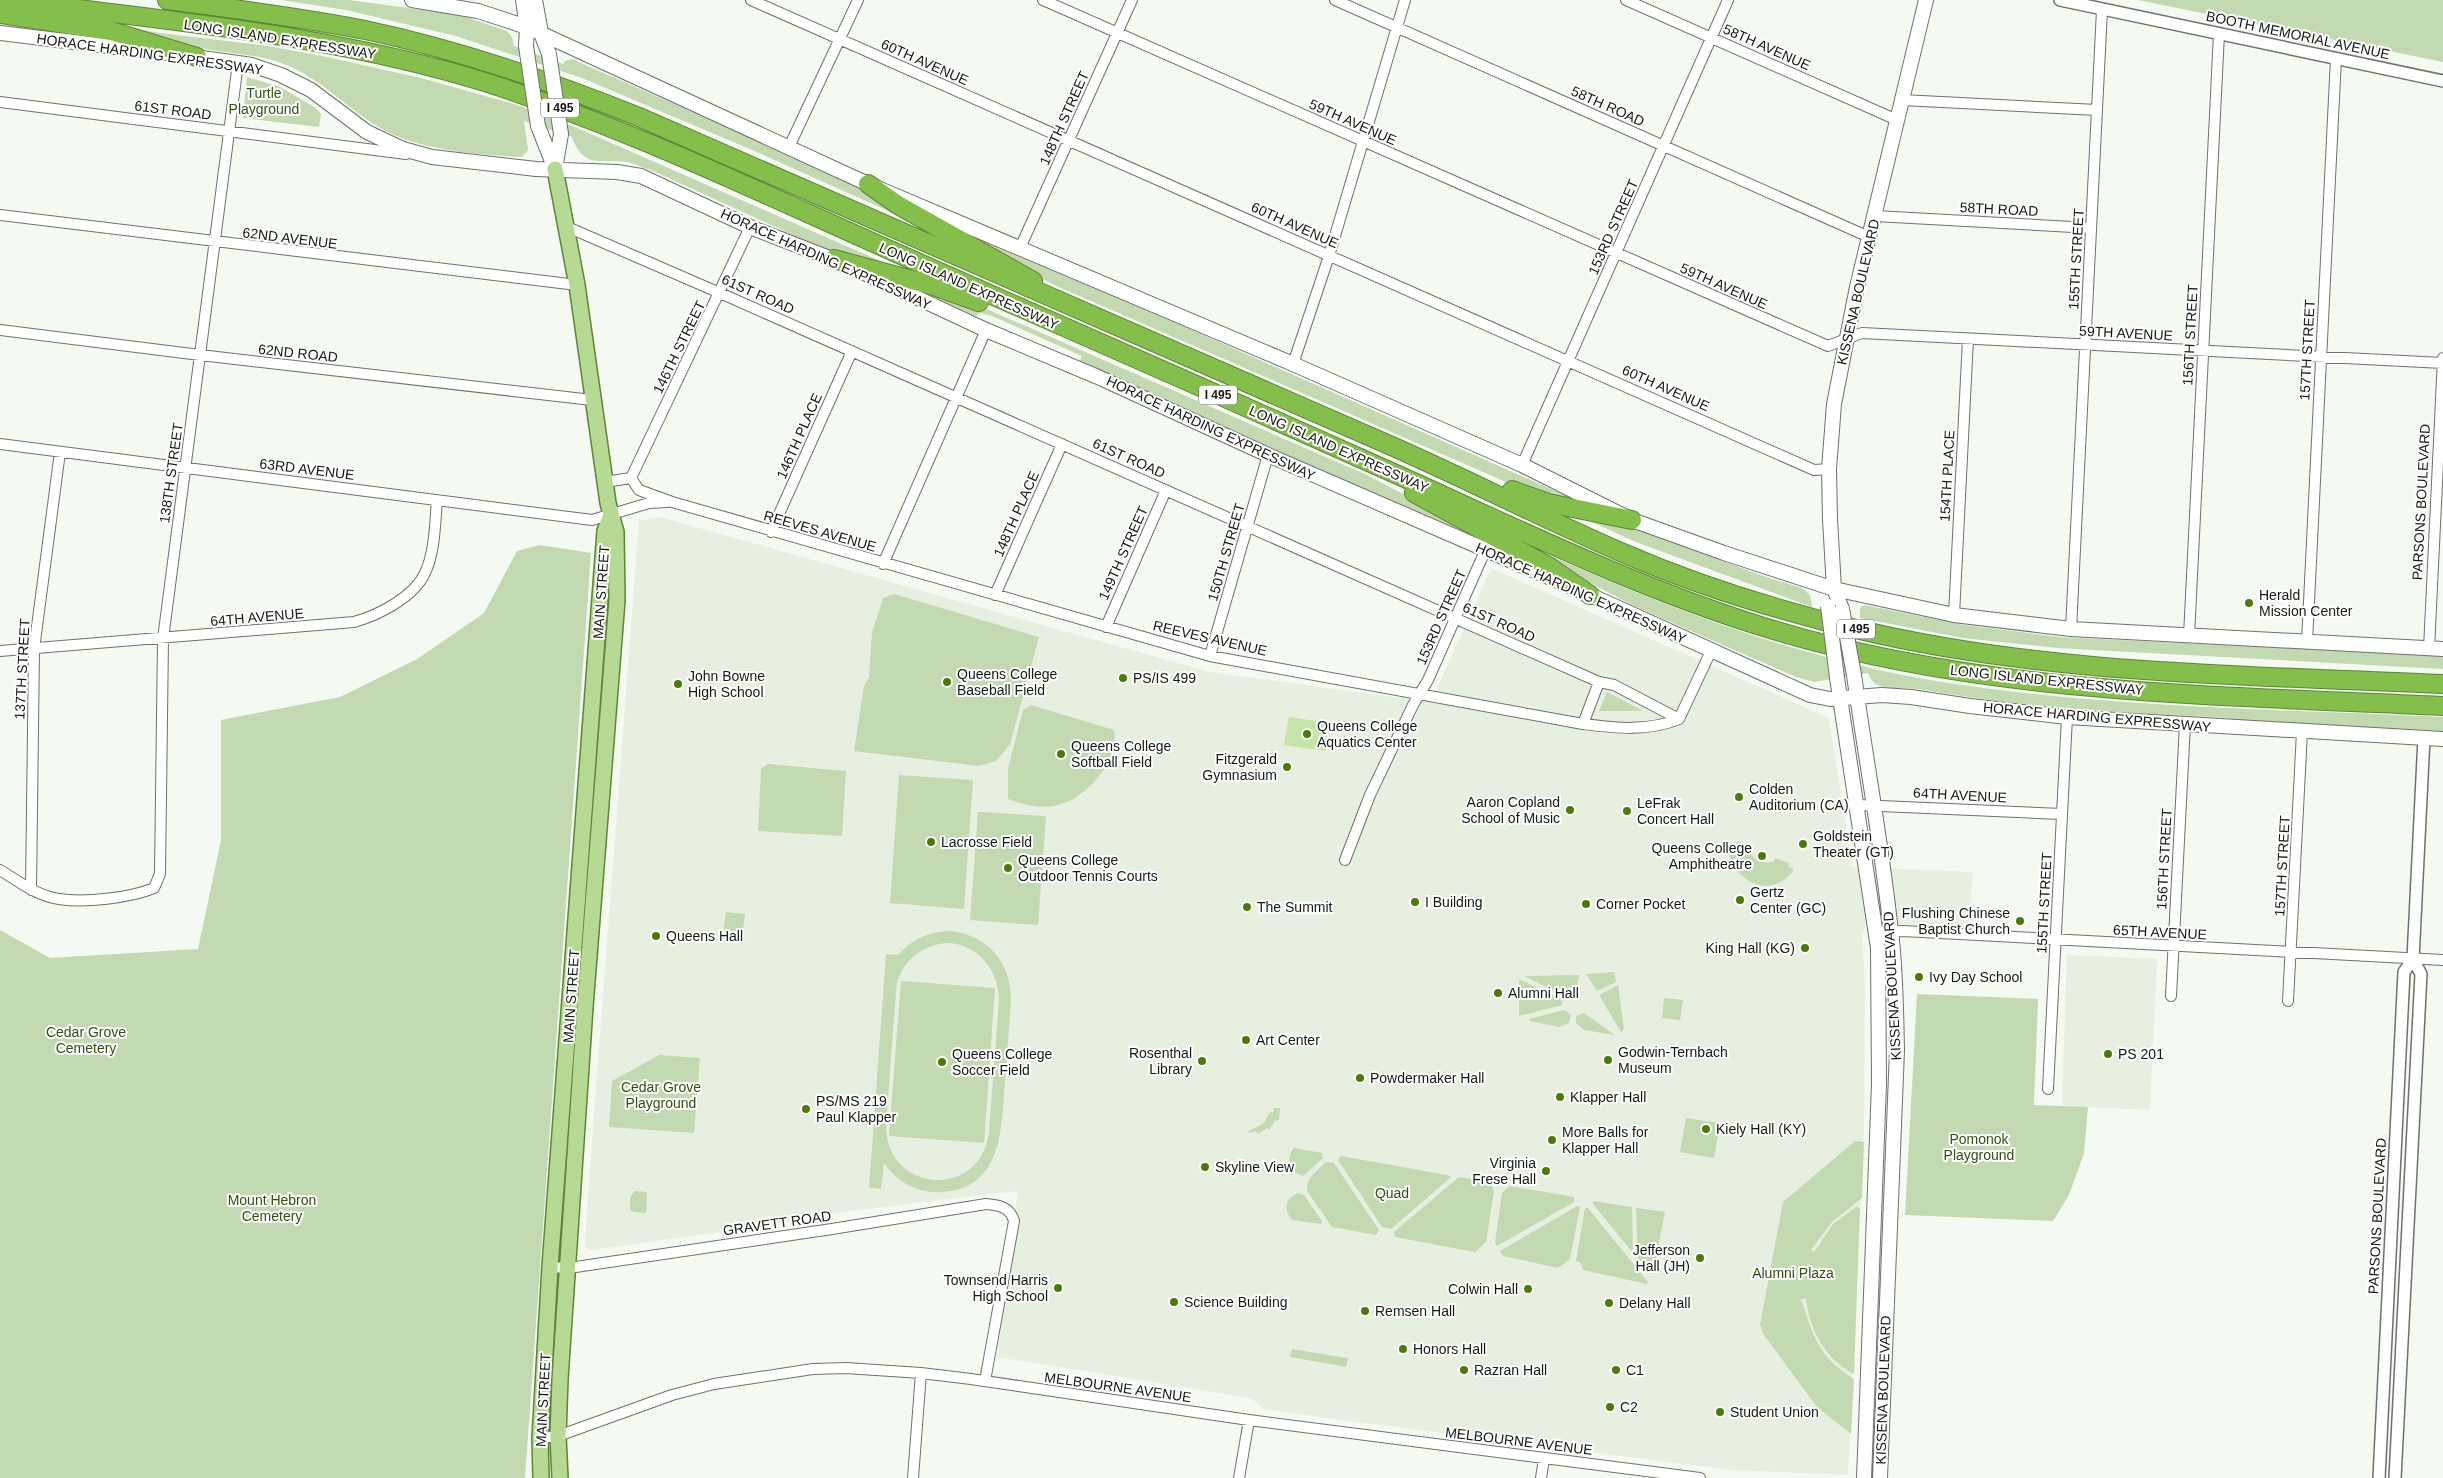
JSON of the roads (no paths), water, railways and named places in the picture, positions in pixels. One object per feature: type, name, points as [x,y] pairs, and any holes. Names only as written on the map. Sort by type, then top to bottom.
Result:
[{"type":"highway","name":"LONG ISLAND EXPRESSWAY","points":[[6,0],[308,40],[414,62],[546,103],[612,128],[1357,456],[1620,575],[1760,626],[1852,651],[1943,669],[2046,683],[2191,694],[2443,706]]},
{"type":"highway","name":"LONG ISLAND EXPRESSWAY","points":[[167,0],[260,12],[366,30],[435,47],[540,78],[639,117],[1081,312],[1420,458],[1625,554],[1699,582],[1774,607],[1860,630],[1943,647],[2029,660],[2191,672],[2443,684]]},
{"type":"highway","points":[[0,14],[110,31],[197,57]]},
{"type":"highway","points":[[868,184],[898,205],[1022,274],[1081,312]]},
{"type":"highway","points":[[834,259],[934,286],[993,308],[1078,334]]},
{"type":"highway","points":[[1357,456],[1410,492],[1548,566],[1590,594]]},
{"type":"highway","points":[[1420,458],[1548,504],[1632,520]]},
{"type":"main road","points":[[412,0],[478,11],[527,26],[868,184],[1293,364],[1522,465],[1632,520],[1834,589],[1954,615],[2071,629],[2443,649]]},
{"type":"main road","name":"MAIN STREET","points":[[523,0],[527,26],[526,46],[538,126],[555,170],[577,285],[592,400],[605,482],[616,532],[617,600],[586,998],[558,1436],[560,1478]]},
{"type":"main road","name":"MAIN STREET","points":[[535,0],[541,34],[549,54],[561,134],[555,170]]},
{"type":"main road","name":"KISSENA BOULEVARD","points":[[1880,1478],[1897,1050],[1891,932],[1875,804],[1842,609],[1834,589],[1829,469],[1834,404],[1846,339],[1926,0]]},
{"type":"main road","name":"HORACE HARDING EXPRESSWAY","points":[[0,33],[197,57],[266,69],[297,82],[324,98],[353,122],[383,141],[432,157],[536,170],[617,172],[641,176],[750,227],[834,259],[986,330],[1098,377],[1485,551],[1590,594],[1710,651],[1810,695],[1840,698],[1911,697],[2067,717],[2443,739]]},
{"type":"main road","name":"MAIN STREET","points":[[541,1478],[540,1438],[550,1267],[605,539],[611,515]]},
{"type":"main road","name":"KISSENA BOULEVARD","points":[[1834,589],[1828,606],[1837,678],[1876,932],[1879,972],[1879,1084],[1864,1478]]},
{"type":"street","name":"60TH AVENUE","points":[[752,0],[1814,470],[1829,469]]},
{"type":"street","points":[[789,147],[858,0]]},
{"type":"street","name":"59TH AVENUE","points":[[1043,0],[1828,346],[1862,334],[2443,363]]},
{"type":"street","name":"148TH STREET","points":[[1020,248],[1132,0]]},
{"type":"street","name":"58TH ROAD","points":[[1335,0],[1870,237]]},
{"type":"street","points":[[1293,364],[1329,256],[1405,0]]},
{"type":"street","name":"58TH AVENUE","points":[[1626,0],[1897,120]]},
{"type":"street","name":"153RD STREET","points":[[1522,465],[1728,0]]},
{"type":"street","name":"BOOTH MEMORIAL AVENUE","points":[[2060,0],[2443,81]]},
{"type":"street","name":"155TH STREET","points":[[2071,629],[2102,10]]},
{"type":"street","name":"156TH STREET","points":[[2189,636],[2219,34]]},
{"type":"street","name":"157TH STREET","points":[[2306,642],[2336,58]]},
{"type":"street","name":"138TH STREET","points":[[31,890],[58,899],[90,900],[142,893],[154,888],[160,874],[163,639],[238,63]]},
{"type":"street","points":[[1902,100],[2097,110]]},
{"type":"street","name":"61ST ROAD","points":[[0,102],[432,157]]},
{"type":"street","name":"62ND AVENUE","points":[[0,216],[577,285]]},
{"type":"street","name":"58TH ROAD","points":[[1875,216],[2091,228]]},
{"type":"street","name":"61ST ROAD","points":[[565,226],[957,397],[1599,682],[1614,685],[1679,719]]},
{"type":"street","name":"146TH STREET","points":[[631,478],[750,227]]},
{"type":"street","name":"62ND ROAD","points":[[0,330],[200,356],[592,400]]},
{"type":"street","points":[[883,564],[986,330]]},
{"type":"street","name":"154TH PLACE","points":[[1954,615],[1968,339]]},
{"type":"street","name":"146TH PLACE","points":[[771,532],[852,351]]},
{"type":"street","name":"PARSONS BOULEVARD","points":[[2429,648],[2443,356]]},
{"type":"street","name":"63RD AVENUE","points":[[0,444],[592,520],[611,515]]},
{"type":"street","name":"148TH PLACE","points":[[995,595],[1062,444]]},
{"type":"street","name":"137TH STREET","points":[[31,890],[34,649],[60,452]]},
{"type":"street","name":"150TH STREET","points":[[1210,656],[1268,455]]},
{"type":"street","points":[[605,482],[631,478]]},
{"type":"street","name":"REEVES AVENUE","points":[[631,478],[639,490],[672,502],[771,532],[1210,656],[1582,724],[1640,728],[1663,725],[1679,719]]},
{"type":"street","name":"149TH STREET","points":[[1106,627],[1166,490]]},
{"type":"street","name":"64TH AVENUE","points":[[0,652],[354,622],[367,618],[405,595],[421,580],[429,562],[437,500]]},
{"type":"street","name":"REEVES AVENUE","points":[[611,515],[649,503],[672,502]]},
{"type":"street","name":"153RD STREET","points":[[1345,860],[1370,795],[1420,694],[1485,551]]},
{"type":"street","points":[[1679,719],[1710,651]]},
{"type":"street","points":[[1582,724],[1599,682]]},
{"type":"street","name":"155TH STREET","points":[[2048,1089],[2067,717]]},
{"type":"street","name":"156TH STREET","points":[[2171,996],[2185,724]]},
{"type":"street","name":"157TH STREET","points":[[2288,1001],[2302,732]]},
{"type":"street","name":"PARSONS BOULEVARD","points":[[2394,1478],[2421,974],[2413,959],[2424,738]]},
{"type":"street","name":"64TH AVENUE","points":[[1858,805],[1875,804],[2062,814]]},
{"type":"street","points":[[0,870],[31,890]]},
{"type":"street","name":"65TH AVENUE","points":[[1876,932],[2443,960]]},
{"type":"street","name":"PARSONS BOULEVARD","points":[[2379,1478],[2404,972],[2413,959]]},
{"type":"street","name":"GRAVETT ROAD","points":[[550,1267],[569,1268],[986,1204],[1007,1209],[1014,1221],[985,1381]]},
{"type":"street","name":"MELBOURNE AVENUE","points":[[540,1438],[558,1436],[672,1395],[732,1380],[813,1369],[846,1368],[921,1373],[985,1381],[1249,1420],[1700,1478]]},
{"type":"street","points":[[913,1478],[921,1373]]},
{"type":"street","points":[[1239,1478],[1249,1420]]},
{"type":"street","points":[[1541,1478],[1544,1459]]},
{"type":"place","name":"Herald Mission Center","points":[[2249,603]]},
{"type":"place","name":"PS/IS 499","points":[[1123,678]]},
{"type":"place","name":"Queens College Baseball Field","points":[[947,682]]},
{"type":"place","name":"John Bowne High School","points":[[678,684]]},
{"type":"place","name":"Queens College Aquatics Center","points":[[1307,734]]},
{"type":"place","name":"Queens College Softball Field","points":[[1061,754]]},
{"type":"place","name":"Fitzgerald Gymnasium","points":[[1287,767]]},
{"type":"place","name":"Colden Auditorium (CA)","points":[[1739,797]]},
{"type":"place","name":"Aaron Copland School of Music","points":[[1570,810]]},
{"type":"place","name":"LeFrak Concert Hall","points":[[1627,811]]},
{"type":"place","name":"Lacrosse Field","points":[[931,842]]},
{"type":"place","name":"Goldstein Theater (GT)","points":[[1803,844]]},
{"type":"place","name":"Queens College Amphitheatre","points":[[1762,856]]},
{"type":"place","name":"Queens College Outdoor Tennis Courts","points":[[1008,868]]},
{"type":"place","name":"Gertz Center (GC)","points":[[1740,900]]},
{"type":"place","name":"I Building","points":[[1415,902]]},
{"type":"place","name":"Corner Pocket","points":[[1586,904]]},
{"type":"place","name":"The Summit","points":[[1247,907]]},
{"type":"place","name":"Flushing Chinese Baptist Church","points":[[2020,921]]},
{"type":"place","name":"Queens Hall","points":[[656,936]]},
{"type":"place","name":"King Hall (KG)","points":[[1805,948]]},
{"type":"place","name":"Ivy Day School","points":[[1919,977]]},
{"type":"place","name":"Alumni Hall","points":[[1498,993]]},
{"type":"place","name":"Art Center","points":[[1246,1040]]},
{"type":"place","name":"PS 201","points":[[2108,1054]]},
{"type":"place","name":"Godwin-Ternbach Museum","points":[[1608,1060]]},
{"type":"place","name":"Rosenthal Library","points":[[1202,1061]]},
{"type":"place","name":"Queens College Soccer Field","points":[[942,1062]]},
{"type":"place","name":"Powdermaker Hall","points":[[1360,1078]]},
{"type":"place","name":"Klapper Hall","points":[[1560,1097]]},
{"type":"place","name":"PS/MS 219 Paul Klapper","points":[[806,1109]]},
{"type":"place","name":"Kiely Hall (KY)","points":[[1706,1129]]},
{"type":"place","name":"More Balls for Klapper Hall","points":[[1552,1140]]},
{"type":"place","name":"Skyline View","points":[[1205,1167]]},
{"type":"place","name":"Virginia Frese Hall","points":[[1546,1171]]},
{"type":"place","name":"Jefferson Hall (JH)","points":[[1700,1258]]},
{"type":"place","name":"Townsend Harris High School","points":[[1058,1288]]},
{"type":"place","name":"Colwin Hall","points":[[1528,1289]]},
{"type":"place","name":"Science Building","points":[[1174,1302]]},
{"type":"place","name":"Delany Hall","points":[[1609,1303]]},
{"type":"place","name":"Remsen Hall","points":[[1365,1311]]},
{"type":"place","name":"Honors Hall","points":[[1403,1349]]},
{"type":"place","name":"Razran Hall","points":[[1464,1370]]},
{"type":"place","name":"C1","points":[[1616,1370]]},
{"type":"place","name":"C2","points":[[1610,1407]]},
{"type":"place","name":"Student Union","points":[[1720,1412]]},
{"type":"park label","name":"Turtle Playground","points":[[264,102]]},
{"type":"park label","name":"Cedar Grove Cemetery","points":[[86,1040]]},
{"type":"park label","name":"Cedar Grove Playground","points":[[661,1096]]},
{"type":"park label","name":"Pomonok Playground","points":[[1979,1148]]},
{"type":"park label","name":"Quad","points":[[1392,1193]]},
{"type":"park label","name":"Mount Hebron Cemetery","points":[[272,1208]]},
{"type":"park label","name":"Alumni Plaza","points":[[1793,1273]]}]
